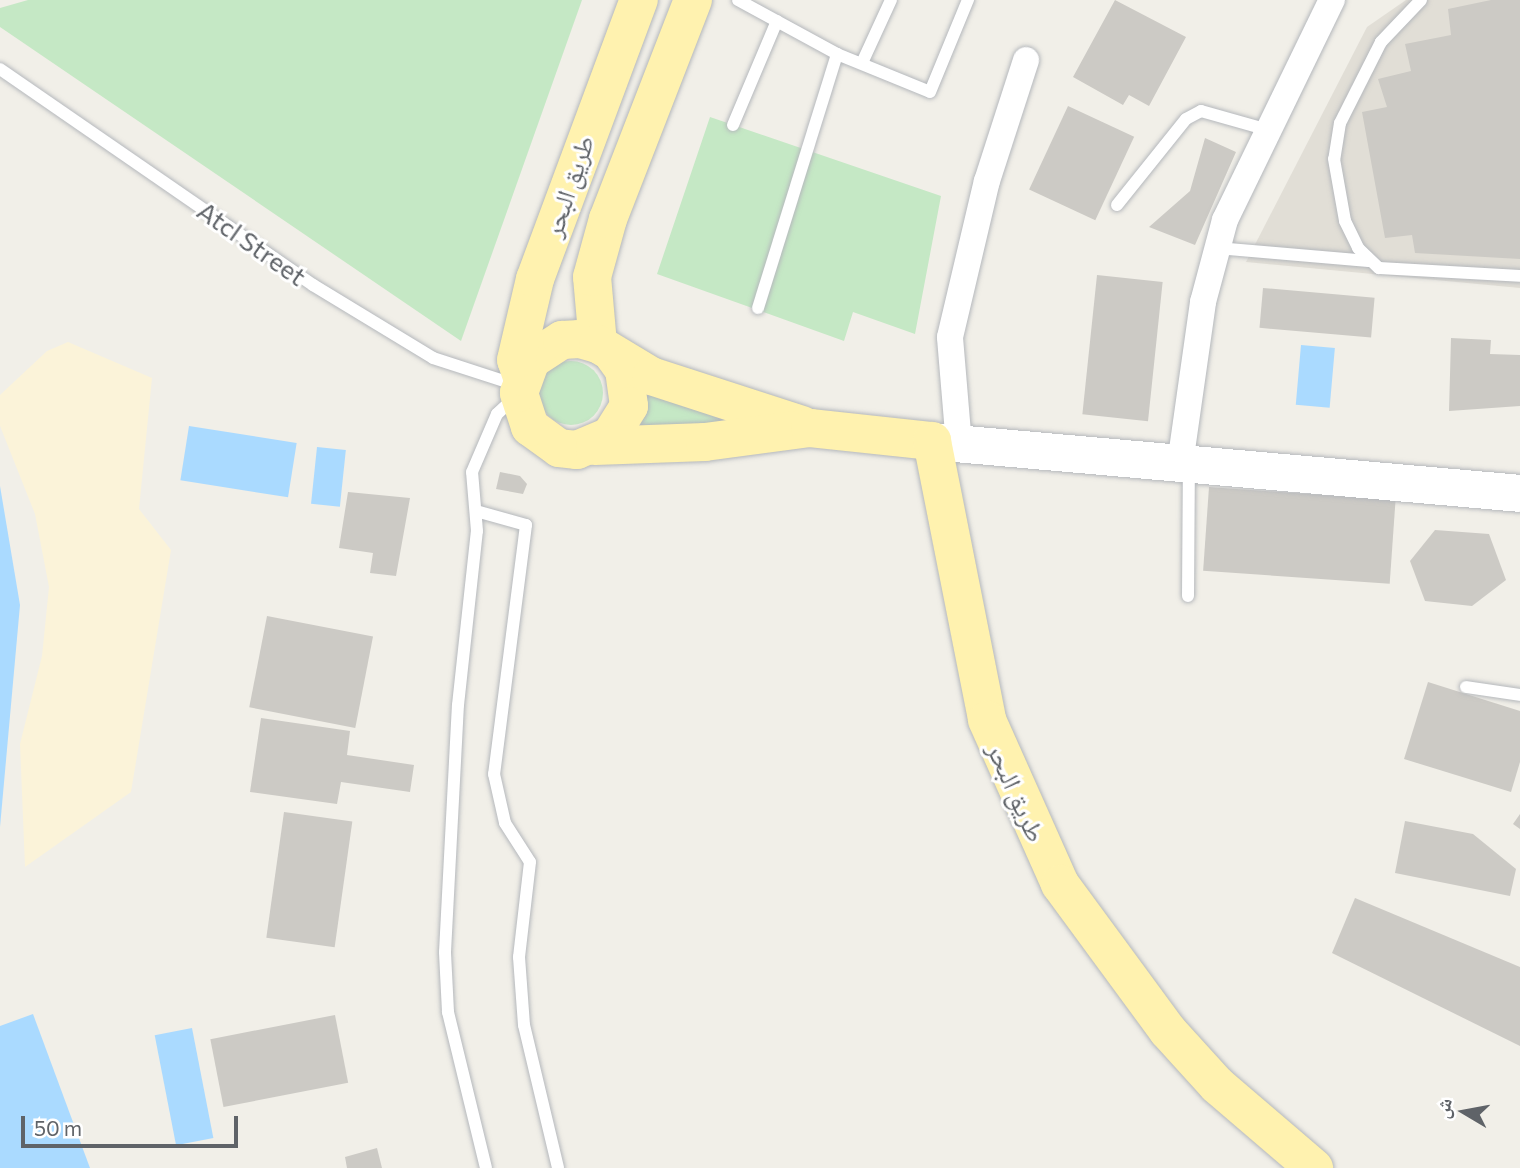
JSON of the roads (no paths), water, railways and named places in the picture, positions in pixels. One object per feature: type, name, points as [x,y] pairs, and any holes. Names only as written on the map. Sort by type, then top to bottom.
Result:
[{"type":"main road","name":"طريق البحر","points":[[520,385],[516,360],[535,279],[639,0]]},
{"type":"main road","name":"طريق البحر","points":[[606,350],[592,277],[608,219],[693,0]]},
{"type":"main road","points":[[810,428],[705,442],[595,446],[577,450],[543,440],[530,427],[520,385],[545,348],[562,340],[606,350],[651,376],[810,428],[945,443],[1520,493]]},
{"type":"main road","points":[[595,446],[610,436],[629,406],[624,370],[606,350]]},
{"type":"main road","name":"طريق البحر","points":[[945,443],[987,720],[1060,884],[1168,1031],[1217,1085],[1314,1168]]},
{"type":"street","points":[[1185,464],[1194,351],[1217,248],[1268,130],[1332,0]]},
{"type":"street","points":[[945,443],[950,337],[987,181],[1026,60]]},
{"type":"lane","points":[[738,0],[837,54],[930,92],[968,0]]},
{"type":"lane","points":[[862,63],[891,0]]},
{"type":"lane","points":[[1368,261],[1349,232],[1336,190],[1336,141],[1364,69],[1421,0]]},
{"type":"lane","points":[[733,125],[777,21]]},
{"type":"lane","points":[[758,308],[837,54]]},
{"type":"lane","name":"Atcl Street","points":[[0,69],[324,292],[433,358],[494,383],[520,385]]},
{"type":"lane","points":[[1117,205],[1186,119],[1201,111],[1268,130]]},
{"type":"lane","points":[[1217,248],[1368,261],[1412,274],[1520,276]]},
{"type":"lane","points":[[486,1168],[448,1012],[445,952],[476,511],[470,489],[477,456],[497,414],[520,385]]},
{"type":"lane","points":[[1185,464],[1188,596]]},
{"type":"lane","points":[[476,511],[526,525],[494,775],[505,824],[530,862],[519,957],[524,1024],[558,1168]]},
{"type":"lane","points":[[1466,687],[1520,695]]},
{"type":"water","points":[[1301,345],[1335,348],[1330,408],[1296,405]]},
{"type":"water","points":[[189,426],[297,443],[288,497],[180,480]]},
{"type":"water","points":[[317,447],[346,450],[340,507],[311,504]]},
{"type":"water","points":[[0,486],[20,605],[0,827]]},
{"type":"water","points":[[33,1014],[90,1168],[0,1168],[0,1026]]},
{"type":"water","points":[[192,1028],[213,1138],[176,1145],[155,1035]]}]
